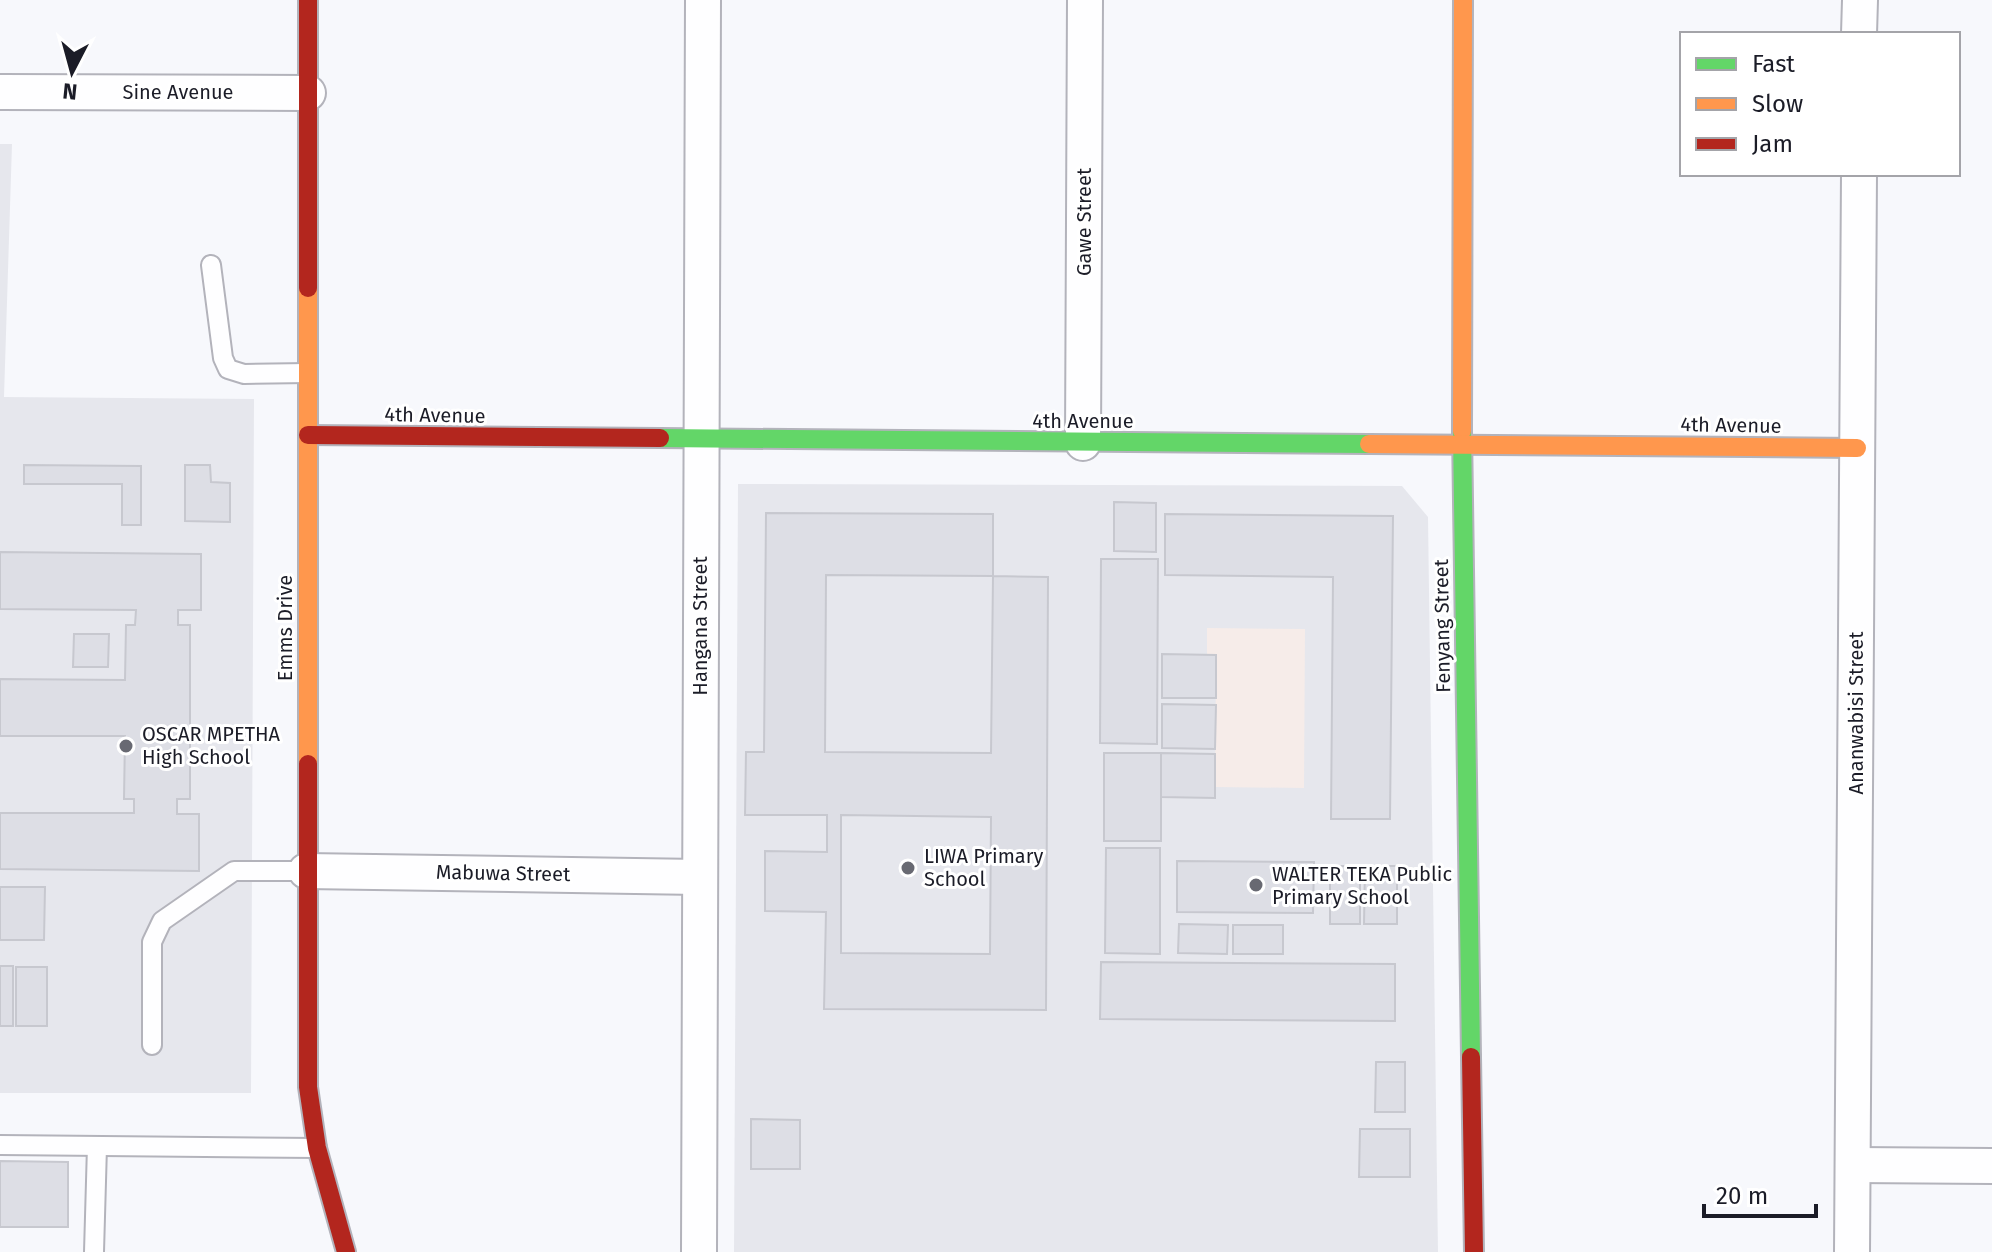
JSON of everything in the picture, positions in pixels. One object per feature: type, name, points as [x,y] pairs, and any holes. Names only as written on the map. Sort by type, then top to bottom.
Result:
[{"type":"street","name":"Emms Drive","points":[[308,0],[308,1087],[317,1148],[346,1252]]},
{"type":"street","name":"Hangana Street","points":[[699,1252],[703,0]]},
{"type":"street","name":"Gawe Street","points":[[1083,443],[1085,0]]},
{"type":"street","name":"Fenyang Street","points":[[1463,0],[1462,445],[1474,1252]]},
{"type":"street","points":[[1859,32],[1860,0]]},
{"type":"street","name":"Sine Avenue","points":[[0,92],[308,93]]},
{"type":"street","name":"Ananwabisi Street","points":[[1852,1252],[1859,176]]},
{"type":"street","name":"4th Avenue","points":[[308,435],[1857,448]]},
{"type":"street","name":"Mabuwa Street","points":[[306,871],[699,877]]},
{"type":"street","points":[[1854,1165],[1992,1166]]},
{"type":"lane","points":[[211,265],[223,358],[228,369],[244,374],[308,373]]},
{"type":"lane","points":[[152,1045],[152,942],[162,921],[234,871],[306,871]]},
{"type":"lane","points":[[0,1145],[317,1148]]},
{"type":"lane","points":[[94,1252],[97,1146]]},
{"type":"shaded area","name":"OSCAR MPETHA High School","points":[[0,144],[12,144],[4,397],[254,399],[251,1093],[0,1093]]},
{"type":"shaded area","points":[[738,484],[1402,486],[1428,517],[1438,1252],[734,1252]]},
{"type":"shaded area","points":[[1207,628],[1305,629],[1304,788],[1215,787],[1216,655],[1207,654]]},
{"type":"building","points":[[24,465],[141,466],[141,525],[122,525],[122,484],[24,484]]},
{"type":"building","points":[[185,465],[210,465],[211,482],[230,483],[230,522],[185,521]]},
{"type":"building","points":[[1114,502],[1156,503],[1156,552],[1114,551]]},
{"type":"building","points":[[766,513],[993,514],[993,576],[1048,577],[1046,1010],[824,1009],[826,912],[765,911],[765,851],[827,852],[827,815],[745,815],[746,752],[764,752]],"holes":[[[826,575],[993,576],[991,753],[825,752]],[[841,815],[991,817],[990,954],[841,953]]]},
{"type":"building","points":[[1165,514],[1393,516],[1390,819],[1331,819],[1333,577],[1165,575]]},
{"type":"building","points":[[0,552],[201,554],[201,610],[178,610],[178,625],[190,625],[190,799],[177,799],[177,814],[199,814],[199,871],[0,869],[0,813],[134,813],[134,799],[124,799],[125,736],[0,736],[0,679],[125,680],[126,625],[135,625],[136,610],[0,609]]},
{"type":"building","points":[[1101,559],[1158,559],[1157,744],[1100,743]]},
{"type":"building","points":[[74,634],[109,634],[108,667],[73,667]]},
{"type":"building","points":[[1162,654],[1216,655],[1216,698],[1162,698]]},
{"type":"building","points":[[1162,704],[1216,705],[1215,749],[1162,748]]},
{"type":"building","points":[[1104,753],[1161,753],[1161,841],[1104,841]]},
{"type":"building","points":[[1161,753],[1215,754],[1215,798],[1161,797]]},
{"type":"building","points":[[1106,848],[1160,848],[1160,954],[1105,953]]},
{"type":"building","points":[[1177,861],[1314,862],[1313,913],[1177,912]]},
{"type":"building","points":[[1330,866],[1360,866],[1360,924],[1330,924]]},
{"type":"building","points":[[1365,866],[1397,866],[1397,924],[1364,924]]},
{"type":"building","points":[[0,887],[45,887],[44,940],[0,940]]},
{"type":"building","points":[[1179,924],[1228,925],[1227,954],[1178,953]]},
{"type":"building","points":[[1233,925],[1283,925],[1283,954],[1233,954]]},
{"type":"building","points":[[1101,962],[1395,964],[1395,1021],[1100,1019]]},
{"type":"building","points":[[0,966],[13,966],[13,1026],[0,1026]]},
{"type":"building","points":[[16,967],[47,967],[47,1026],[16,1026]]},
{"type":"building","points":[[1376,1062],[1405,1062],[1405,1112],[1375,1112]]},
{"type":"building","points":[[751,1119],[800,1120],[800,1169],[751,1169]]},
{"type":"building","points":[[1360,1129],[1410,1129],[1410,1177],[1359,1177]]},
{"type":"building","points":[[0,1161],[68,1162],[68,1227],[0,1227]]},
{"type":"traffic: fast","points":[[1462,431],[1471,1057]]},
{"type":"traffic: fast","points":[[660,438],[1369,444]]},
{"type":"traffic: slow","points":[[1462,431],[1463,0]]},
{"type":"traffic: slow","points":[[308,288],[308,764]]},
{"type":"traffic: slow","points":[[1369,444],[1857,448]]},
{"type":"traffic: jam","points":[[308,0],[308,288]]},
{"type":"traffic: jam","points":[[308,435],[660,438]]},
{"type":"traffic: jam","points":[[308,764],[308,1087],[317,1148],[346,1252]]},
{"type":"traffic: jam","points":[[1471,1057],[1474,1252]]},
{"type":"place","name":"OSCAR MPETHA High School","points":[[126,746]]},
{"type":"place","name":"LIWA Primary School","points":[[908,868]]},
{"type":"place","name":"WALTER TEKA Public Primary School","points":[[1256,885]]}]
